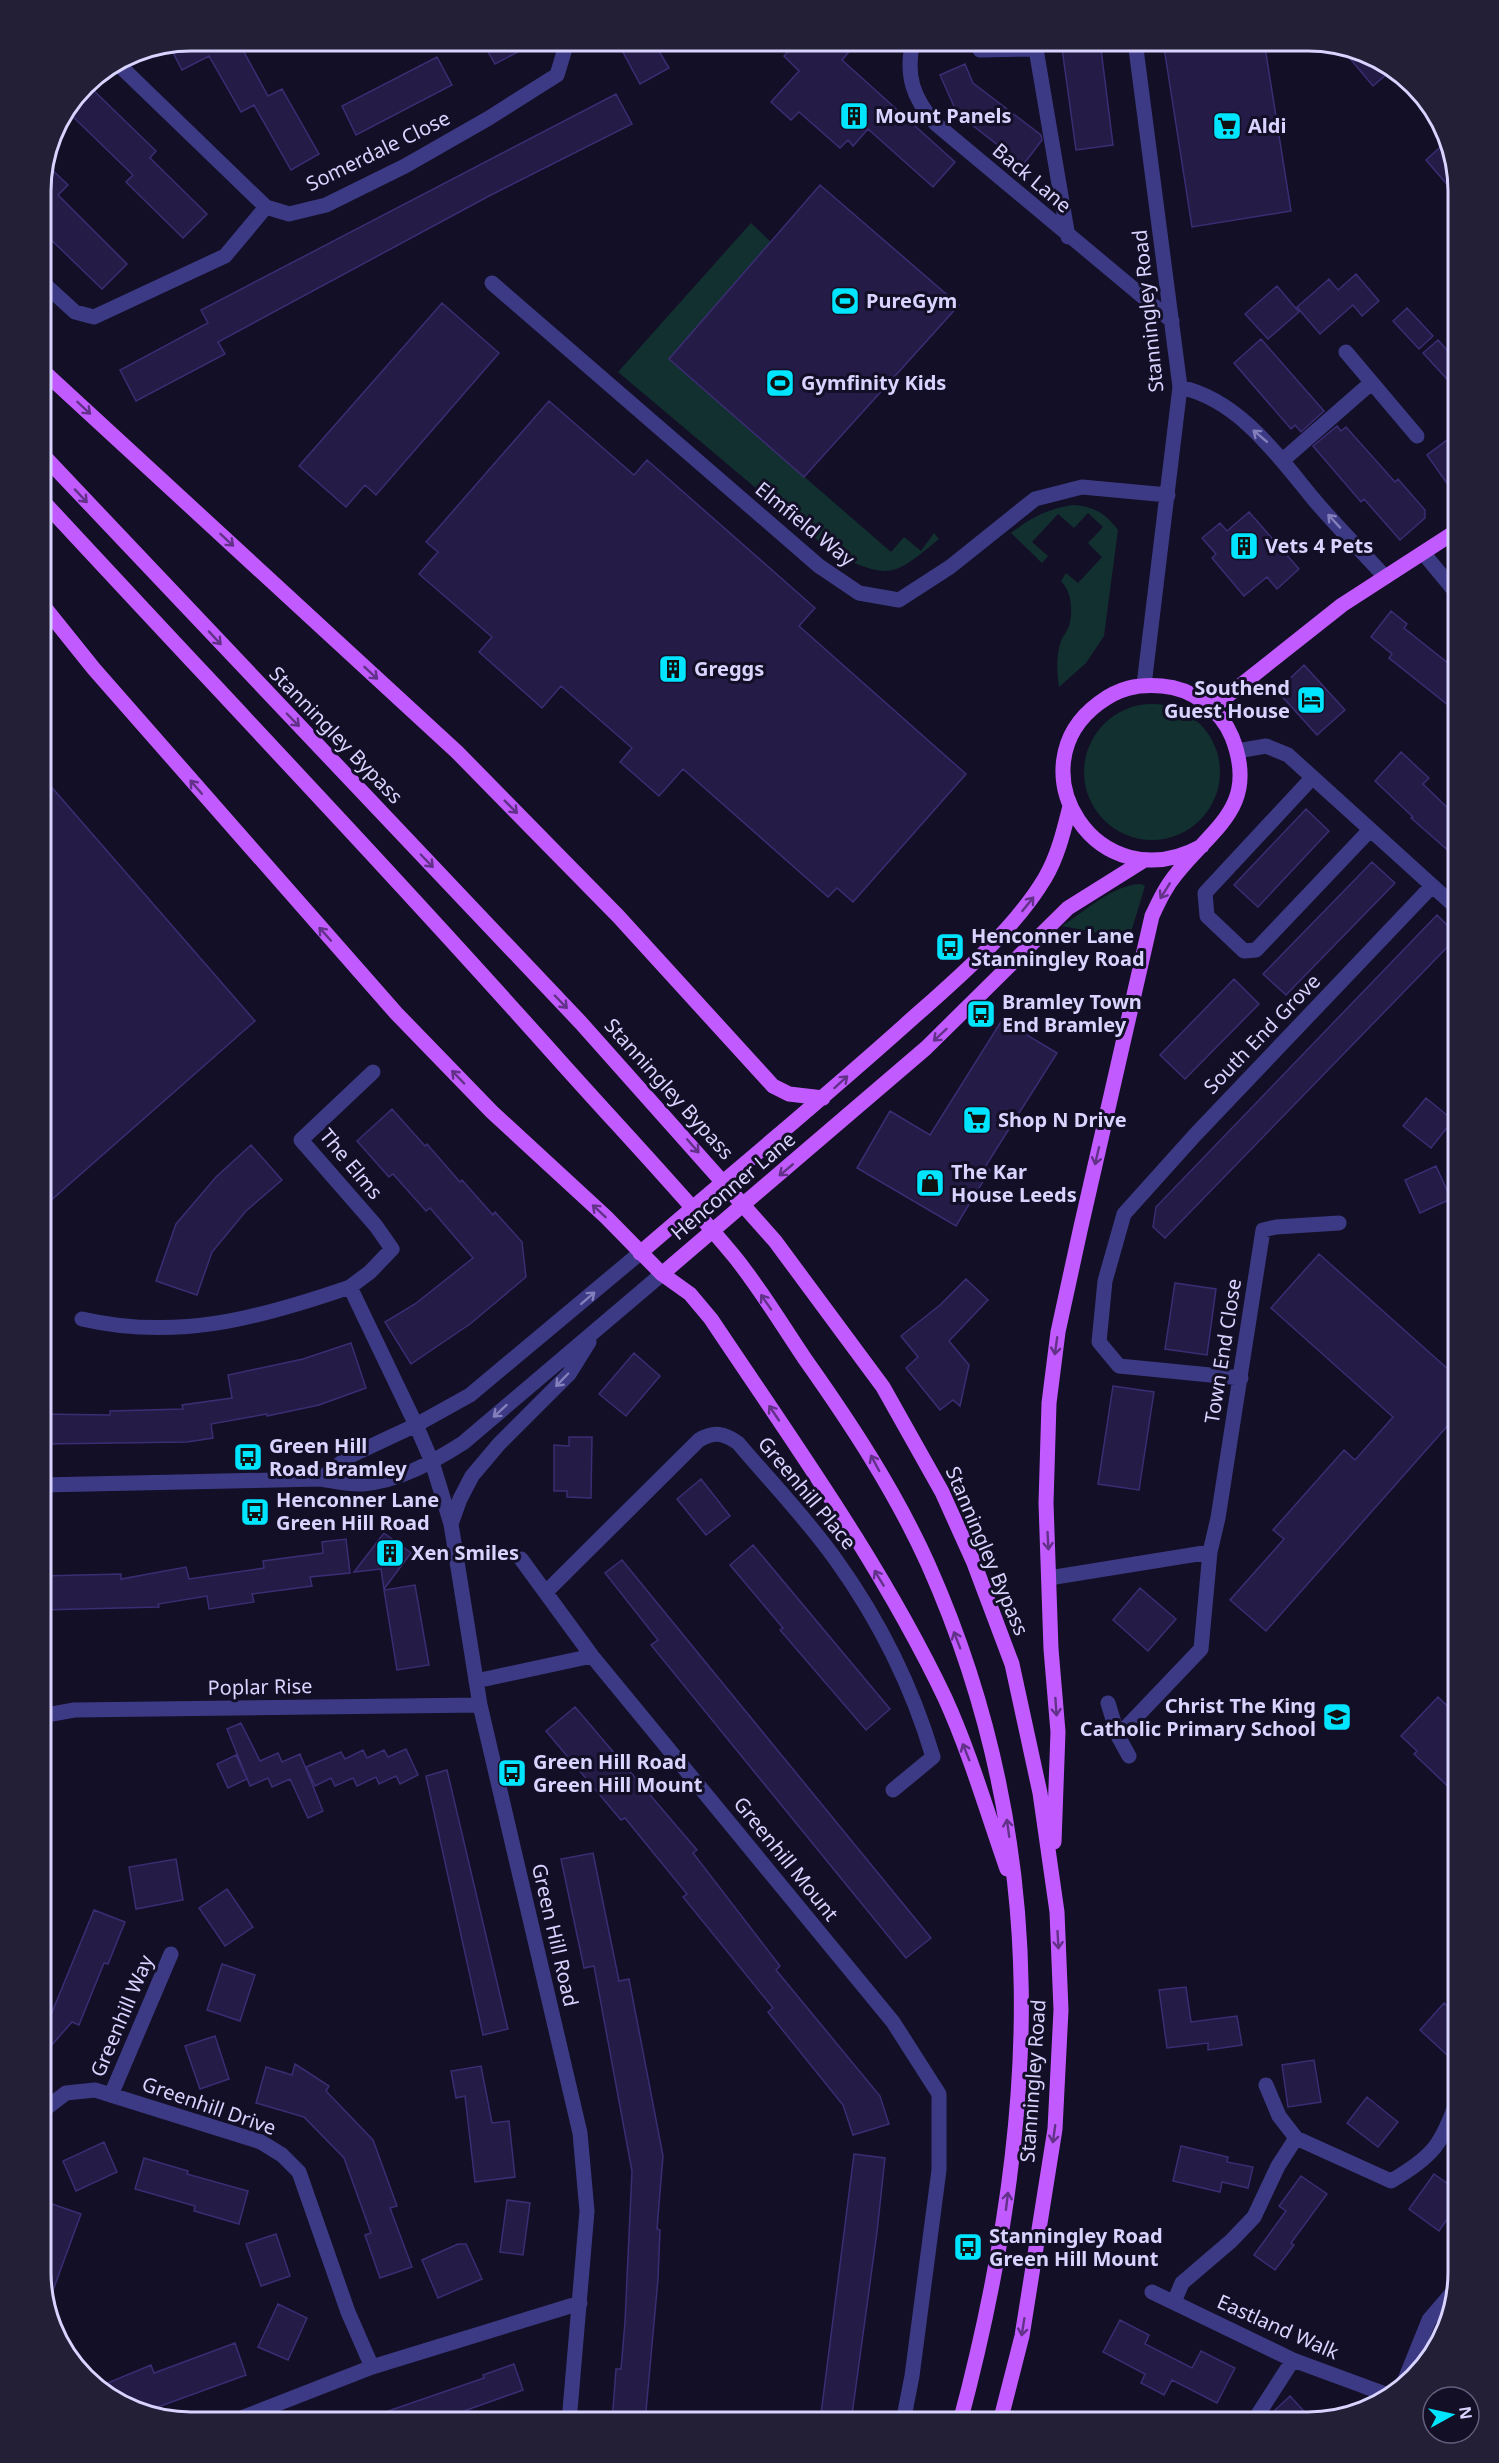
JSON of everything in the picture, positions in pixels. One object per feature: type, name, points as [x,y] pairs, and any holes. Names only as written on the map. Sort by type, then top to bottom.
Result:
[{"type":"main road","points":[[51,378],[457,752],[618,916],[773,1086],[789,1094],[823,1098]]},
{"type":"main road","name":"Stanningley Bypass","points":[[51,464],[664,1113],[775,1240],[883,1387],[942,1492],[974,1563],[1012,1664],[1040,1793],[1053,1882]]},
{"type":"main road","points":[[51,510],[496,989],[736,1259],[866,1446],[927,1562],[968,1668],[993,1750],[1019,1906]]},
{"type":"main road","points":[[1212,708],[1331,613],[1448,537]]},
{"type":"main road","points":[[51,616],[101,678],[396,1013],[492,1112],[606,1217],[662,1274],[690,1294],[711,1319],[833,1501],[911,1631],[946,1700],[1019,1906]]},
{"type":"main road","points":[[1053,1882],[1058,1732],[1046,1503],[1049,1403],[1063,1309],[1152,916],[1176,874],[1226,821],[1234,805],[1240,770],[1237,752],[1228,730],[1212,708],[1191,693],[1169,686],[1144,685],[1112,694],[1088,711],[1074,730],[1065,755],[1064,782],[1070,806],[1083,829],[1116,854],[1143,861],[1171,859],[1202,846]]},
{"type":"main road","name":"Henconner Lane","points":[[640,1253],[823,1098],[951,984],[1022,912],[1047,876],[1056,857],[1070,806]]},
{"type":"main road","name":"Henconner Lane","points":[[662,1274],[769,1185],[926,1048],[1068,908],[1143,861]]},
{"type":"main road","name":"Stanningley Road","points":[[1003,2412],[1022,2336],[1055,2129],[1061,2010],[1053,1882]]},
{"type":"main road","name":"Stanningley Road","points":[[963,2412],[981,2342],[1002,2241],[1016,2128],[1023,2032],[1019,1906]]},
{"type":"street","name":"Somerdale Close","points":[[266,207],[289,214],[326,205],[405,166],[489,118],[557,75],[564,51]]},
{"type":"street","name":"Back Lane","points":[[912,51],[909,72],[921,107],[936,124],[1068,237],[1172,321]]},
{"type":"street","points":[[1036,51],[1068,237]]},
{"type":"street","name":"Stanningley Road","points":[[1136,51],[1180,387],[1144,685]]},
{"type":"street","points":[[51,290],[75,312],[94,317],[225,256],[266,207],[123,69]]},
{"type":"street","name":"Elmfield Way","points":[[492,283],[819,566],[859,593],[899,600],[950,567],[1035,499],[1082,487],[1168,495]]},
{"type":"street","points":[[1346,352],[1417,436]]},
{"type":"street","points":[[1283,460],[1371,384]]},
{"type":"street","points":[[1180,387],[1215,399],[1270,445],[1312,497],[1385,577]]},
{"type":"street","points":[[1424,554],[1448,583]]},
{"type":"street","points":[[1237,752],[1258,747],[1276,749],[1288,755],[1369,831],[1448,900]]},
{"type":"street","points":[[1312,778],[1205,893],[1207,916],[1244,951],[1256,950],[1369,831]]},
{"type":"street","name":"South End Grove","points":[[1241,1378],[1119,1366],[1099,1342],[1105,1281],[1124,1214],[1195,1135],[1432,886]]},
{"type":"street","name":"The Elms","points":[[82,1319],[137,1329],[202,1326],[301,1304],[350,1287],[370,1272],[392,1249],[376,1226],[301,1140],[373,1072]]},
{"type":"street","name":"Town End Close","points":[[1118,1736],[1201,1649],[1210,1552],[1218,1518],[1263,1230],[1339,1223]]},
{"type":"street","points":[[320,1479],[350,1456],[416,1425],[470,1395],[640,1253]]},
{"type":"street","name":"Henconner Lane","points":[[51,1485],[320,1479],[361,1485],[382,1481],[432,1462],[463,1443],[662,1274]]},
{"type":"street","points":[[350,1287],[432,1462]]},
{"type":"street","points":[[451,1524],[472,1476],[499,1444],[569,1374],[595,1332]]},
{"type":"street","name":"Greenhill Place","points":[[546,1592],[699,1440],[708,1434],[729,1436],[738,1443],[835,1558],[877,1624],[910,1689],[933,1757],[893,1790]]},
{"type":"street","name":"Green Hill Road","points":[[432,1462],[451,1524],[480,1705],[580,2133],[587,2211],[571,2412]]},
{"type":"street","points":[[1050,1578],[1210,1552]]},
{"type":"street","name":"Greenhill Mount","points":[[521,1558],[592,1656],[892,2022],[939,2094],[939,2170],[904,2412]]},
{"type":"street","points":[[476,1681],[592,1656]]},
{"type":"street","points":[[1108,1703],[1118,1736],[1130,1756]]},
{"type":"street","name":"Poplar Rise","points":[[51,1714],[74,1710],[480,1705]]},
{"type":"street","name":"Greenhill Way","points":[[111,2095],[171,1954]]},
{"type":"street","points":[[1266,2085],[1279,2116],[1296,2138],[1391,2181],[1423,2162],[1448,2128]]},
{"type":"street","name":"Greenhill Drive","points":[[51,2104],[66,2093],[95,2090],[261,2142],[282,2156],[299,2172],[348,2312],[372,2367]]},
{"type":"street","points":[[1174,2302],[1182,2283],[1231,2241],[1254,2217],[1278,2166],[1296,2138]]},
{"type":"street","name":"Eastland Walk","points":[[1152,2292],[1293,2360],[1380,2392]]},
{"type":"street","points":[[1410,2367],[1429,2320],[1444,2302]]},
{"type":"street","points":[[257,2412],[372,2367],[580,2303]]},
{"type":"street","points":[[1259,2412],[1293,2360]]},
{"type":"green space","points":[[751,223],[771,242],[670,360],[891,552],[904,537],[921,551],[934,533],[939,539],[900,567],[879,571],[834,554],[618,372]]},
{"type":"green space","points":[[1074,505],[1088,507],[1099,512],[1118,530],[1104,636],[1086,663],[1059,687],[1058,655],[1071,615],[1069,596],[1061,581],[1066,573],[1078,583],[1102,557],[1088,543],[1103,527],[1088,513],[1074,528],[1058,514],[1032,542],[1048,556],[1042,563],[1011,533],[1040,514]]},
{"type":"green space","points":[[1152,704],[1178,709],[1190,715],[1200,724],[1209,734],[1215,746],[1220,772],[1215,798],[1209,810],[1200,820],[1190,829],[1178,835],[1152,840],[1126,835],[1114,829],[1104,820],[1095,810],[1089,798],[1084,772],[1089,746],[1095,734],[1104,724],[1114,715],[1126,709]]},
{"type":"green space","points":[[1131,885],[1145,886],[1129,939],[1062,926],[1110,894]]},
{"type":"building","points":[[243,51],[268,96],[282,89],[319,154],[291,170],[254,105],[241,112],[209,56],[182,70],[173,52]]},
{"type":"building","points":[[488,51],[519,51],[495,64]]},
{"type":"building","points":[[622,51],[659,51],[669,68],[640,84]]},
{"type":"building","name":"Mount Panels","points":[[789,51],[850,51],[842,60],[955,162],[933,187],[868,129],[853,146],[848,140],[840,148],[799,112],[791,120],[771,102],[799,71],[784,56]]},
{"type":"building","points":[[1062,51],[1101,51],[1113,145],[1076,150]]},
{"type":"building","name":"Aldi","points":[[1165,51],[1266,51],[1291,211],[1192,227]]},
{"type":"building","points":[[437,57],[452,85],[356,135],[342,106]]},
{"type":"building","points":[[1349,57],[1370,65],[1386,75],[1373,86]]},
{"type":"building","points":[[965,64],[973,83],[1041,135],[1042,140],[1023,165],[957,113],[940,75]]},
{"type":"building","points":[[94,91],[156,151],[150,158],[207,214],[183,238],[126,182],[133,175],[73,117]]},
{"type":"building","points":[[616,94],[632,124],[489,196],[218,342],[225,354],[136,401],[120,370],[208,323],[201,310]]},
{"type":"building","points":[[1441,146],[1448,185],[1426,160]]},
{"type":"building","points":[[52,170],[68,185],[58,195],[127,264],[102,289],[51,240]]},
{"type":"building","points":[[820,185],[959,305],[804,477],[669,359]]},
{"type":"building","points":[[1356,274],[1379,301],[1362,316],[1353,305],[1320,334],[1297,307],[1329,279],[1338,290]]},
{"type":"building","points":[[1277,286],[1299,312],[1268,339],[1245,314]]},
{"type":"building","points":[[442,303],[499,353],[376,495],[365,485],[346,507],[299,466]]},
{"type":"building","points":[[1407,308],[1433,336],[1419,349],[1393,321]]},
{"type":"building","points":[[1261,339],[1324,411],[1301,432],[1295,425],[1291,429],[1234,363]]},
{"type":"building","points":[[1438,340],[1448,351],[1448,380],[1423,353]]},
{"type":"building","name":"Greggs","points":[[549,401],[634,475],[647,460],[815,608],[799,626],[966,774],[853,902],[837,888],[828,897],[683,769],[659,796],[620,762],[632,748],[561,686],[542,708],[479,652],[492,637],[419,574],[438,552],[426,542]]},
{"type":"building","points":[[1337,426],[1341,431],[1346,427],[1395,482],[1398,479],[1425,510],[1425,518],[1400,540],[1364,499],[1361,502],[1313,446]]},
{"type":"building","points":[[1448,439],[1448,485],[1427,455]]},
{"type":"building","name":"Vets 4 Pets","points":[[1249,512],[1299,569],[1277,589],[1267,577],[1244,596],[1212,558],[1216,554],[1202,538],[1220,523],[1227,531]]},
{"type":"building","points":[[1391,611],[1407,624],[1404,628],[1448,663],[1448,705],[1389,658],[1392,654],[1371,637]]},
{"type":"building","name":"Southend Guest House","points":[[1304,665],[1345,710],[1317,735],[1277,691]]},
{"type":"building","points":[[1401,752],[1429,778],[1423,784],[1448,808],[1448,850],[1411,818],[1413,817],[1375,781]]},
{"type":"building","points":[[51,786],[255,1021],[51,1200]]},
{"type":"building","points":[[1306,809],[1329,831],[1258,907],[1234,885]]},
{"type":"building","points":[[1372,862],[1395,883],[1286,995],[1263,974]]},
{"type":"building","points":[[1437,915],[1448,926],[1448,946],[1165,1238],[1153,1227],[1156,1207]]},
{"type":"building","points":[[1234,979],[1259,1004],[1185,1079],[1160,1055]]},
{"type":"building","points":[[1002,1020],[1057,1053],[985,1167],[990,1170],[956,1226],[857,1168],[890,1111],[930,1135]]},
{"type":"building","points":[[1426,1098],[1448,1116],[1448,1126],[1431,1148],[1403,1126]]},
{"type":"building","points":[[392,1109],[460,1182],[462,1180],[493,1215],[495,1212],[522,1242],[526,1277],[470,1324],[411,1364],[385,1322],[415,1304],[473,1258],[430,1208],[426,1211],[393,1174],[389,1177],[357,1141]]},
{"type":"building","points":[[251,1145],[282,1180],[246,1211],[212,1252],[197,1295],[156,1281],[176,1224],[216,1177]]},
{"type":"building","points":[[1436,1166],[1448,1192],[1448,1200],[1420,1213],[1405,1180]]},
{"type":"building","points":[[1319,1254],[1448,1369],[1448,1425],[1266,1631],[1230,1600],[1284,1539],[1273,1530],[1344,1450],[1355,1460],[1393,1417],[1271,1308]]},
{"type":"building","points":[[966,1279],[988,1300],[949,1341],[969,1365],[960,1406],[953,1400],[940,1410],[906,1368],[918,1357],[901,1336],[940,1305]]},
{"type":"building","points":[[1175,1283],[1216,1289],[1207,1355],[1165,1349]]},
{"type":"building","points":[[351,1343],[366,1388],[319,1405],[267,1416],[267,1414],[211,1424],[213,1438],[187,1442],[51,1444],[51,1414],[110,1415],[110,1411],[183,1409],[182,1405],[232,1398],[228,1375],[303,1359]]},
{"type":"building","points":[[634,1353],[660,1376],[626,1416],[599,1394]]},
{"type":"building","points":[[1113,1386],[1154,1392],[1139,1490],[1098,1484]]},
{"type":"building","points":[[569,1437],[592,1437],[591,1498],[567,1497],[567,1491],[554,1491],[554,1445],[569,1446]]},
{"type":"building","points":[[701,1479],[730,1516],[706,1535],[677,1499]]},
{"type":"building","name":"Xen Smiles","points":[[384,1533],[411,1553],[384,1589],[381,1569],[354,1572]]},
{"type":"building","points":[[346,1539],[350,1573],[310,1577],[312,1586],[252,1594],[254,1602],[209,1609],[207,1596],[158,1604],[159,1607],[51,1610],[51,1576],[121,1574],[121,1579],[186,1567],[189,1579],[264,1568],[263,1561],[323,1553],[322,1542]]},
{"type":"building","points":[[753,1545],[890,1709],[866,1730],[780,1630],[783,1628],[730,1565]]},
{"type":"building","points":[[622,1560],[931,1938],[906,1958],[651,1645],[658,1640],[605,1573]]},
{"type":"building","points":[[415,1585],[429,1665],[397,1670],[384,1590]]},
{"type":"building","points":[[1140,1588],[1176,1619],[1148,1651],[1113,1620]]},
{"type":"building","points":[[1438,1697],[1448,1706],[1448,1786],[1414,1754],[1417,1751],[1401,1736]]},
{"type":"building","points":[[575,1707],[697,1850],[693,1853],[780,1966],[776,1970],[880,2096],[889,2124],[853,2135],[843,2105],[768,2012],[773,2008],[683,1897],[687,1894],[625,1818],[621,1820],[546,1731]]},
{"type":"building","points":[[241,1723],[260,1761],[278,1753],[282,1762],[300,1754],[323,1811],[308,1818],[290,1779],[272,1787],[268,1778],[250,1786],[227,1729]]},
{"type":"building","points":[[406,1749],[418,1775],[400,1784],[396,1776],[379,1784],[376,1777],[357,1786],[353,1778],[335,1786],[331,1778],[315,1786],[306,1767],[341,1752],[345,1759],[363,1750],[367,1758],[384,1750],[388,1757]]},
{"type":"building","points":[[236,1755],[247,1779],[228,1788],[217,1764]]},
{"type":"building","points":[[447,1770],[508,2029],[483,2035],[426,1776]]},
{"type":"building","points":[[593,1853],[619,1981],[629,1979],[663,2156],[657,2229],[660,2230],[658,2279],[646,2412],[613,2412],[616,2369],[621,2369],[625,2322],[632,2171],[594,1966],[584,1968],[561,1859]]},
{"type":"building","points":[[176,1859],[183,1900],[136,1909],[129,1867]]},
{"type":"building","points":[[227,1889],[253,1927],[225,1946],[199,1908]]},
{"type":"building","points":[[94,1910],[125,1922],[108,1964],[104,1963],[79,2025],[72,2022],[51,2046],[51,2015]]},
{"type":"building","points":[[222,1964],[255,1975],[240,2021],[207,2010]]},
{"type":"building","points":[[1186,1987],[1191,2022],[1237,2016],[1242,2045],[1208,2050],[1208,2043],[1167,2048],[1159,1990]]},
{"type":"building","points":[[1444,2003],[1448,2006],[1448,2056],[1420,2030]]},
{"type":"building","points":[[215,2036],[229,2079],[200,2089],[185,2046]]},
{"type":"building","points":[[1314,2060],[1321,2102],[1288,2107],[1282,2065]]},
{"type":"building","points":[[295,2064],[329,2086],[326,2091],[373,2140],[397,2206],[390,2208],[412,2267],[380,2278],[365,2235],[371,2233],[344,2158],[304,2117],[256,2103],[266,2067],[292,2075]]},
{"type":"building","points":[[481,2066],[492,2123],[509,2121],[515,2177],[475,2182],[465,2096],[456,2098],[451,2071]]},
{"type":"building","points":[[1367,2097],[1398,2122],[1378,2147],[1347,2123]]},
{"type":"building","points":[[104,2142],[117,2172],[76,2191],[63,2161]]},
{"type":"building","points":[[1181,2146],[1228,2157],[1227,2162],[1253,2167],[1248,2188],[1222,2182],[1220,2192],[1173,2181]]},
{"type":"building","points":[[854,2154],[885,2158],[852,2412],[821,2412]]},
{"type":"building","points":[[144,2158],[188,2171],[187,2174],[248,2191],[239,2224],[194,2211],[195,2206],[135,2189]]},
{"type":"building","points":[[1434,2174],[1448,2184],[1448,2218],[1439,2231],[1409,2209]]},
{"type":"building","points":[[1301,2176],[1327,2194],[1291,2243],[1294,2245],[1275,2270],[1254,2255],[1286,2211],[1279,2206]]},
{"type":"building","points":[[507,2200],[530,2203],[523,2255],[500,2252]]},
{"type":"building","points":[[51,2204],[81,2214],[52,2292]]},
{"type":"building","points":[[276,2234],[290,2276],[261,2286],[246,2244]]},
{"type":"building","points":[[458,2244],[466,2244],[482,2279],[438,2298],[422,2260]]},
{"type":"building","points":[[278,2304],[307,2318],[288,2360],[258,2347]]},
{"type":"building","points":[[1120,2320],[1149,2335],[1145,2344],[1192,2368],[1201,2351],[1235,2368],[1217,2403],[1172,2380],[1164,2395],[1141,2383],[1145,2374],[1103,2352]]},
{"type":"building","points":[[235,2343],[246,2375],[157,2408],[129,2398],[107,2383],[151,2365],[154,2373]]},
{"type":"building","points":[[514,2364],[523,2390],[464,2412],[385,2412],[484,2378],[483,2375]]},
{"type":"building","points":[[1290,2396],[1305,2412],[1275,2412]]},
{"type":"place","name":"Mount Panels","points":[[854,116]]},
{"type":"place","name":"Aldi","points":[[1227,126]]},
{"type":"place","name":"PureGym","points":[[845,301]]},
{"type":"place","name":"Gymfinity Kids","points":[[780,383]]},
{"type":"place","name":"Vets 4 Pets","points":[[1244,546]]},
{"type":"place","name":"Greggs","points":[[673,669]]},
{"type":"place","name":"Southend Guest House","points":[[1311,700]]},
{"type":"place","name":"Henconner Lane Stanningley Road","points":[[950,947]]},
{"type":"place","name":"Bramley Town End Bramley","points":[[981,1014]]},
{"type":"place","name":"Shop N Drive","points":[[977,1120]]},
{"type":"place","name":"The Kar House Leeds","points":[[930,1183]]},
{"type":"place","name":"Green Hill Road Bramley","points":[[248,1457]]},
{"type":"place","name":"Henconner Lane Green Hill Road","points":[[255,1512]]},
{"type":"place","name":"Xen Smiles","points":[[390,1553]]},
{"type":"place","name":"Christ The King Catholic Primary School","points":[[1337,1717]]},
{"type":"place","name":"Green Hill Road Green Hill Mount","points":[[512,1773]]},
{"type":"place","name":"Stanningley Road Green Hill Mount","points":[[968,2247]]}]
